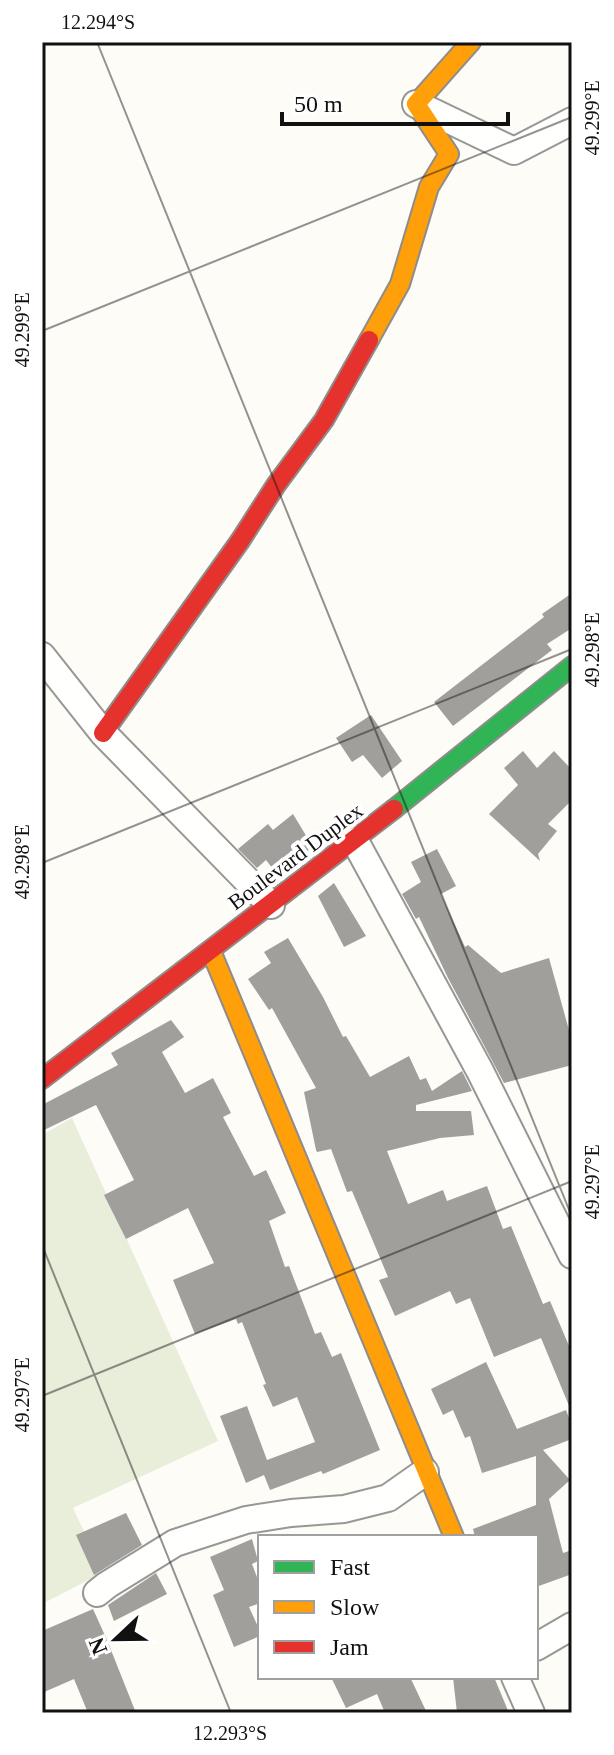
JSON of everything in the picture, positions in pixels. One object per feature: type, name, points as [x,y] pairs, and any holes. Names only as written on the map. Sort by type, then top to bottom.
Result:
[{"type":"street","points":[[416,104],[471,42]]},
{"type":"street","points":[[416,104],[514,151],[572,121]]},
{"type":"street","points":[[103,733],[324,420],[400,284],[429,187],[449,154],[416,104]]},
{"type":"street","points":[[42,656],[103,733],[271,905]]},
{"type":"street","name":"Boulevard Duplex","points":[[42,1079],[355,841],[572,666]]},
{"type":"street","points":[[355,841],[480,1071],[572,1255]]},
{"type":"street","points":[[211,951],[453,1535]]},
{"type":"street","points":[[97,1593],[175,1543],[246,1520],[344,1509],[388,1498],[425,1472]]},
{"type":"street","points":[[538,1646],[572,1626]]},
{"type":"street","points":[[516,1679],[531,1713]]},
{"type":"green space","points":[[72,1118],[218,1441],[73,1508],[97,1559],[98,1575],[42,1604],[42,1135]]},
{"type":"building","points":[[572,593],[572,628],[547,644],[552,650],[453,726],[434,702]]},
{"type":"building","points":[[371,715],[402,761],[382,778],[363,755],[352,762],[336,738]]},
{"type":"building","points":[[523,751],[537,768],[554,751],[572,770],[572,800],[548,824],[557,831],[538,854],[540,861],[489,814],[518,785],[504,768]]},
{"type":"building","points":[[293,814],[313,847],[277,874],[266,860],[257,868],[238,849],[268,824],[273,830]]},
{"type":"building","points":[[437,849],[456,886],[441,894],[465,947],[468,945],[501,973],[549,958],[572,1041],[572,1065],[504,1083],[419,917],[416,919],[402,894],[421,882],[411,862]]},
{"type":"building","points":[[334,883],[366,936],[344,947],[318,896]]},
{"type":"building","points":[[288,938],[343,1037],[346,1036],[370,1077],[409,1056],[420,1080],[426,1078],[432,1091],[462,1071],[472,1091],[416,1105],[416,1111],[471,1111],[474,1135],[440,1138],[387,1151],[408,1204],[443,1190],[447,1201],[487,1186],[503,1229],[511,1226],[543,1304],[550,1301],[572,1353],[572,1413],[541,1338],[494,1357],[470,1298],[456,1304],[450,1291],[395,1316],[379,1280],[388,1277],[352,1191],[347,1192],[331,1149],[316,1150],[304,1092],[316,1088],[272,1008],[269,1010],[248,979],[271,963],[264,952]]},
{"type":"building","points":[[171,1020],[184,1037],[162,1052],[185,1093],[213,1078],[231,1113],[223,1117],[254,1176],[266,1170],[286,1213],[269,1221],[285,1267],[289,1266],[315,1334],[321,1332],[332,1357],[341,1353],[380,1450],[323,1474],[321,1471],[270,1490],[264,1475],[246,1483],[220,1416],[247,1406],[267,1460],[315,1442],[297,1397],[273,1407],[242,1322],[238,1324],[236,1319],[195,1334],[173,1280],[214,1263],[188,1208],[126,1239],[104,1195],[134,1180],[96,1105],[42,1131],[42,1105],[118,1065],[111,1053]]},
{"type":"building","points":[[486,1362],[517,1429],[566,1410],[572,1426],[572,1439],[543,1450],[570,1480],[549,1499],[563,1553],[572,1550],[572,1574],[538,1586],[538,1535],[474,1535],[473,1529],[536,1505],[536,1456],[482,1473],[470,1436],[465,1438],[453,1410],[443,1415],[431,1389]]},
{"type":"building","points":[[126,1513],[142,1545],[94,1575],[76,1535]]},
{"type":"building","points":[[252,1539],[258,1561],[252,1564],[258,1580],[258,1604],[249,1607],[258,1627],[258,1637],[234,1647],[213,1595],[224,1590],[210,1557]]},
{"type":"building","points":[[156,1573],[167,1594],[114,1621],[108,1605]]},
{"type":"building","points":[[93,1609],[136,1713],[88,1713],[74,1679],[42,1693],[42,1631]]},
{"type":"building","points":[[332,1679],[411,1679],[427,1713],[385,1713],[377,1694],[346,1708]]},
{"type":"building","points":[[453,1679],[495,1679],[509,1713],[457,1713]]},
{"type":"traffic: fast","points":[[394,809],[572,666]]},
{"type":"traffic: slow","points":[[369,340],[400,284],[429,187],[449,154],[416,104],[471,42]]},
{"type":"traffic: slow","points":[[211,951],[453,1535]]},
{"type":"traffic: jam","points":[[103,733],[324,420],[369,340]]},
{"type":"traffic: jam","points":[[42,1079],[394,809]]}]
